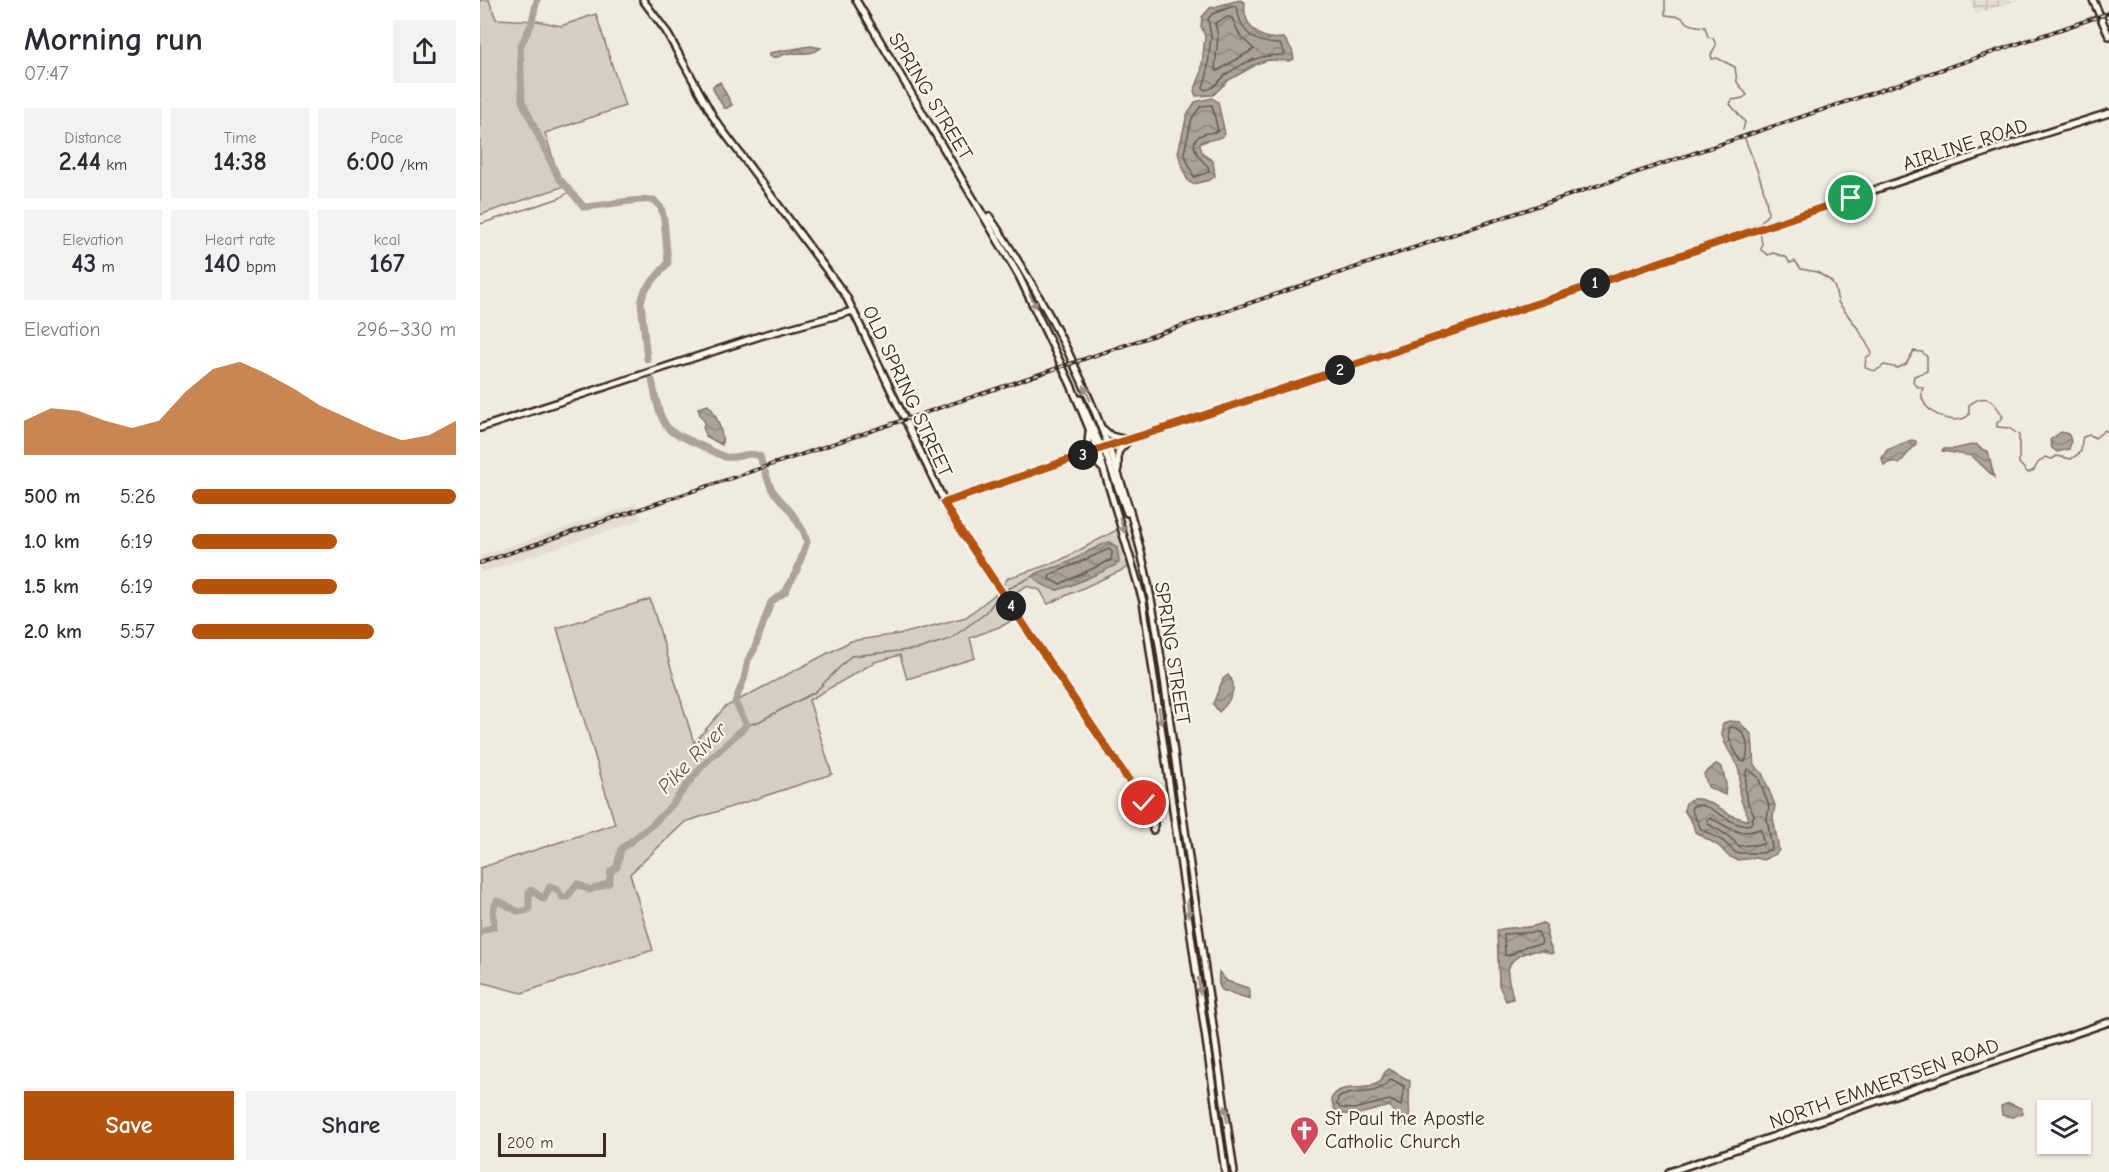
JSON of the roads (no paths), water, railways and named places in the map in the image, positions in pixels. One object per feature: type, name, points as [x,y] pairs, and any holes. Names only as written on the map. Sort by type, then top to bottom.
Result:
[{"type":"street","name":"OLD SPRING STREET","points":[[644,0],[666,31],[715,120],[846,296],[944,503],[1144,803],[1153,818],[1155,825],[1153,830]]},
{"type":"street","name":"SPRING STREET","points":[[856,0],[1030,295],[1085,417],[1106,475],[1143,601],[1225,1170]]},
{"type":"street","points":[[2093,0],[2109,36]]},
{"type":"street","name":"AIRLINE ROAD","points":[[944,503],[1108,446],[2109,113]]},
{"type":"street","name":"SPRING STREET","points":[[962,177],[1010,248],[1053,320],[1074,363],[1100,423],[1137,537],[1154,624],[1234,1169]]},
{"type":"street","points":[[480,428],[702,354],[853,311]]},
{"type":"street","points":[[1071,386],[1085,406],[1100,444],[1108,446]]},
{"type":"street","points":[[1069,460],[1088,444],[1090,437],[1085,417]]},
{"type":"street","points":[[1100,423],[1111,436],[1118,439],[1131,439]]},
{"type":"street","points":[[1120,481],[1118,452],[1131,439]]},
{"type":"street","points":[[1098,450],[1105,452],[1137,537]]},
{"type":"street","points":[[1069,460],[1094,460],[1106,475]]},
{"type":"street","name":"NORTH EMMERTSEN ROAD","points":[[1669,1172],[2109,1022]]},
{"type":"street","points":[[1213,1091],[1223,1090]]},
{"type":"street","points":[[1225,1170],[1234,1169]]},
{"type":"water","points":[[1240,0],[1245,3],[1246,19],[1255,32],[1267,38],[1284,38],[1292,50],[1294,59],[1269,60],[1259,63],[1229,80],[1213,95],[1196,96],[1194,91],[1201,74],[1205,36],[1201,26],[1202,17],[1210,8]]},
{"type":"water","points":[[811,46],[821,48],[811,53],[769,56],[769,53]]},
{"type":"water","points":[[720,82],[732,105],[727,108],[724,108],[713,89],[713,86]]},
{"type":"water","points":[[1212,98],[1218,102],[1225,134],[1200,144],[1202,152],[1213,161],[1215,176],[1210,180],[1193,184],[1186,177],[1178,153],[1187,115],[1195,102]]},
{"type":"water","points":[[708,405],[719,424],[722,445],[706,436],[703,427],[705,422],[698,408]]},
{"type":"water","points":[[2061,432],[2068,434],[2071,439],[2070,445],[2069,449],[2057,452],[2052,448],[2050,440]]},
{"type":"water","points":[[1911,440],[1916,441],[1916,444],[1899,464],[1891,462],[1884,466],[1882,458],[1887,450]]},
{"type":"water","points":[[1976,444],[1988,451],[1994,477],[1972,456],[1942,451]]},
{"type":"water","points":[[1109,542],[1117,547],[1119,563],[1088,578],[1057,590],[1037,581],[1033,576],[1060,566]]},
{"type":"water","points":[[1228,675],[1233,684],[1232,694],[1219,712],[1213,704],[1223,679]]},
{"type":"water","points":[[1739,722],[1752,735],[1754,765],[1762,773],[1775,805],[1773,818],[1779,850],[1776,854],[1763,860],[1756,858],[1737,860],[1728,856],[1719,846],[1695,832],[1684,810],[1692,799],[1698,799],[1735,817],[1747,820],[1748,816],[1739,793],[1739,771],[1722,736],[1723,723]]},
{"type":"water","points":[[1716,764],[1722,767],[1726,784],[1725,795],[1708,787],[1704,774]]},
{"type":"water","points":[[1543,923],[1546,925],[1548,941],[1553,953],[1532,951],[1514,960],[1508,971],[1513,999],[1506,1001],[1499,985],[1497,930]]},
{"type":"water","points":[[1219,972],[1227,981],[1248,988],[1250,999],[1222,990],[1219,984]]},
{"type":"water","points":[[1389,1069],[1410,1081],[1410,1121],[1400,1124],[1390,1106],[1355,1115],[1336,1113],[1331,1099],[1334,1095],[1346,1088],[1368,1087],[1380,1082]]},
{"type":"water","points":[[2009,1103],[2021,1108],[2023,1113],[2013,1117],[2002,1115],[2001,1106]]},
{"type":"waterway","name":"Pike River","points":[[537,0],[531,25],[520,47],[522,101],[558,177],[584,207],[654,200],[661,208],[668,263],[645,290],[641,302],[647,359]]},
{"type":"waterway","points":[[1665,0],[1665,15],[1681,17],[1692,25],[1705,27],[1708,37],[1713,38],[1716,45],[1711,55],[1712,59],[1717,58],[1735,67],[1737,82],[1747,95],[1732,100],[1730,104],[1745,122],[1743,130]]},
{"type":"waterway","points":[[1745,139],[1767,205],[1768,214],[1760,223]]},
{"type":"waterway","points":[[480,224],[560,198],[569,192]]},
{"type":"waterway","points":[[1760,231],[1761,250],[1768,255],[1773,253],[1786,257],[1790,263],[1795,261],[1801,269],[1817,272],[1831,281],[1838,302],[1859,330],[1872,353],[1866,358],[1865,367],[1873,371],[1884,365],[1898,368],[1906,364],[1914,351],[1922,352],[1927,357],[1927,371],[1914,376],[1913,382],[1916,386],[1923,388],[1924,403],[1937,415],[1954,420],[1969,415],[1969,405],[1975,401],[1985,398],[1993,402],[2003,417],[1997,423],[1997,427],[2009,428],[2019,435],[2019,463],[2028,473],[2034,470],[2045,457],[2052,459],[2057,456],[2071,459],[2081,451],[2083,437],[2090,435],[2095,438],[2105,430],[2109,434]]},
{"type":"waterway","name":"Pike River","points":[[652,380],[661,415],[672,432],[725,457],[755,455],[760,456],[762,463]]},
{"type":"waterway","name":"Pike River","points":[[480,931],[494,927],[493,910],[497,901],[516,911],[524,911],[529,909],[531,890],[544,899],[550,886],[557,889],[562,897],[567,897],[577,884],[590,890],[609,883],[611,871],[617,867],[621,849],[653,824],[670,807],[702,766],[747,725],[735,702],[748,660],[754,650],[771,602],[785,592],[797,570],[807,542],[804,532],[791,512],[772,490],[765,472]]},
{"type":"waterway","points":[[1006,590],[1033,576]]},
{"type":"waterway","points":[[747,725],[758,722],[815,692],[851,656],[918,649],[950,639],[986,613],[998,596]]},
{"type":"railway","points":[[480,563],[2109,13]]},
{"type":"place","name":"St Paul the Apostle Catholic Church","points":[[1304,1156]]}]
